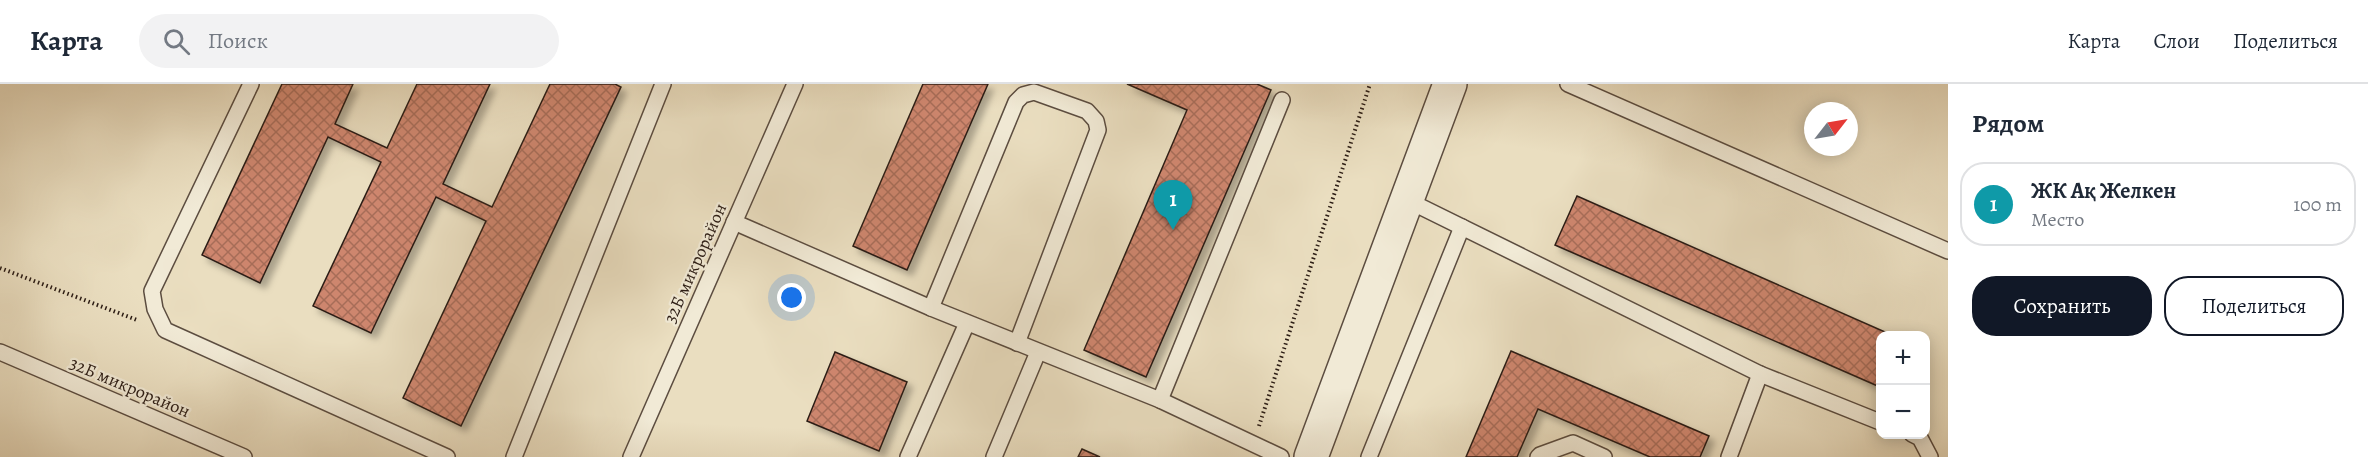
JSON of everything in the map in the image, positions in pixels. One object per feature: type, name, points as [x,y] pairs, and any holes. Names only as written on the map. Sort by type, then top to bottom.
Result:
[{"type":"street","points":[[1311,457],[1450,84]]},
{"type":"lane","points":[[250,84],[152,291],[155,309],[165,330],[447,457]]},
{"type":"lane","points":[[514,457],[663,84]]},
{"type":"lane","name":"32Б микрорайон","points":[[631,457],[795,84]]},
{"type":"lane","points":[[1568,84],[1948,251]]},
{"type":"lane","points":[[931,308],[1016,102],[1023,95],[1034,92],[1087,111],[1096,121],[1098,130],[1017,344]]},
{"type":"lane","points":[[1160,400],[1282,100]]},
{"type":"lane","points":[[1407,200],[1760,374],[1876,420]]},
{"type":"lane","points":[[734,222],[1017,344],[1160,400],[1281,457]]},
{"type":"lane","points":[[1369,457],[1462,227]]},
{"type":"lane","points":[[908,457],[967,323]]},
{"type":"lane","name":"32Б микрорайон","points":[[0,352],[244,457]]},
{"type":"lane","points":[[994,457],[1038,352]]},
{"type":"lane","points":[[1729,457],[1760,374]]},
{"type":"lane","points":[[1921,439],[1930,457]]},
{"type":"lane","points":[[1539,457],[1573,443],[1604,457]]},
{"type":"path","points":[[1253,444],[1370,84]]},
{"type":"path","points":[[0,268],[165,330]]},
{"type":"building","points":[[282,84],[353,84],[335,124],[387,148],[417,84],[490,84],[443,184],[492,207],[550,84],[615,84],[621,87],[461,426],[403,398],[486,221],[436,197],[371,333],[313,306],[381,162],[328,137],[260,283],[202,255]]},
{"type":"building","points":[[923,84],[988,84],[907,270],[853,246]]},
{"type":"building","points":[[1127,84],[1257,84],[1271,90],[1146,377],[1084,350],[1187,110]]},
{"type":"building","points":[[1577,196],[1883,331],[1876,331],[1876,385],[1555,245]]},
{"type":"building","points":[[1511,351],[1709,436],[1700,457],[1650,457],[1538,409],[1517,457],[1466,457]]},
{"type":"building","points":[[835,352],[907,382],[879,451],[807,421]]},
{"type":"building","points":[[1082,449],[1100,457],[1078,457]]},
{"type":"place","name":"ЖК Ақ Желкен","points":[[1173,230]]}]
